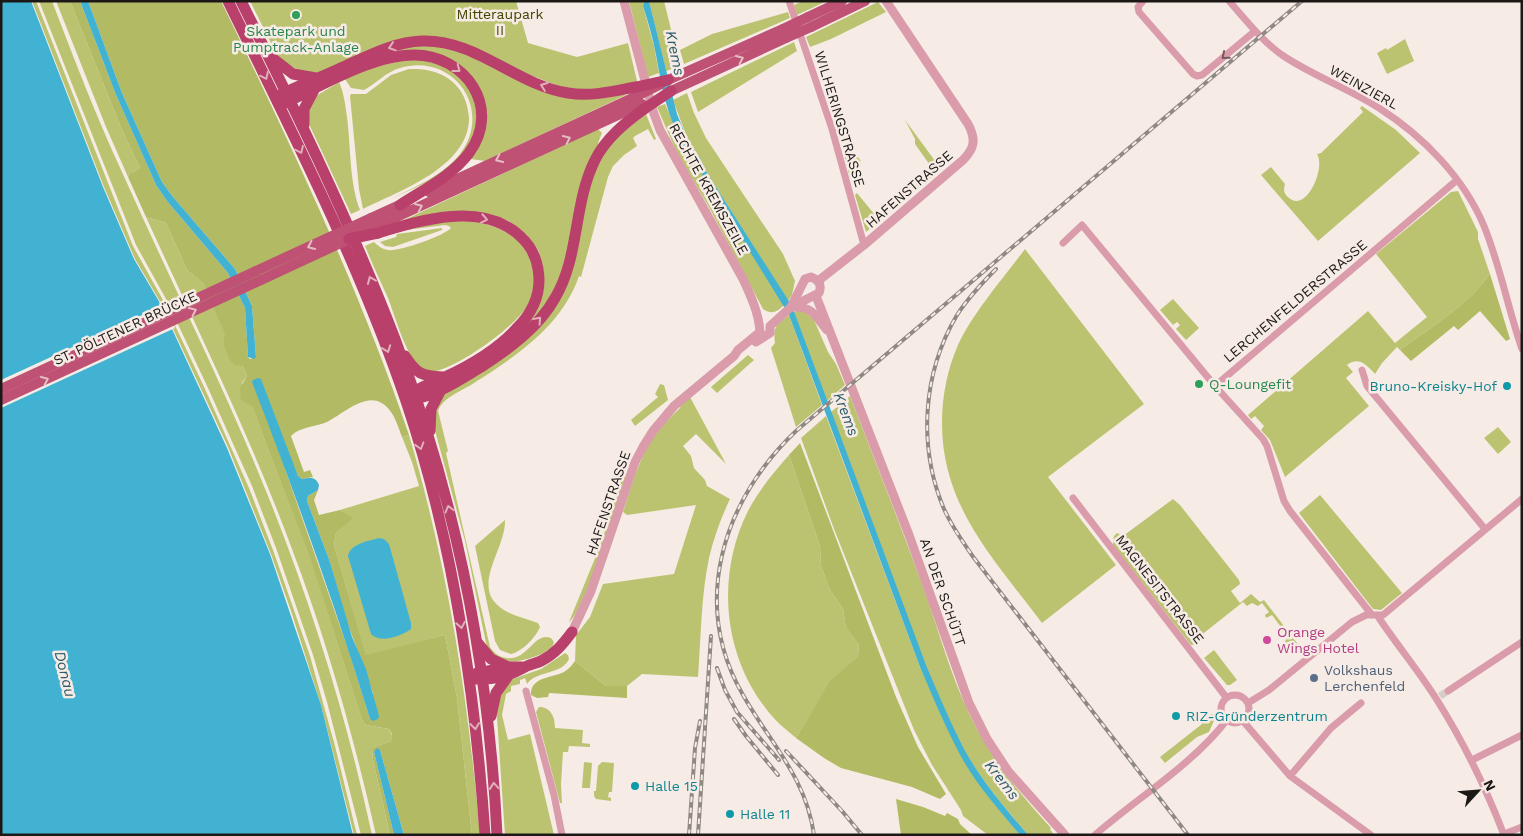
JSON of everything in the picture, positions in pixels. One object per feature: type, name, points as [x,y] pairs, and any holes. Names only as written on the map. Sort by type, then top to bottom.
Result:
[{"type":"highway","points":[[228,1],[282,99],[396,341],[411,366],[417,372],[427,376],[447,377]]},
{"type":"highway","points":[[241,1],[266,52],[282,99],[305,133],[369,304],[412,397],[430,442],[450,514],[482,676],[489,728],[497,835]]},
{"type":"highway","points":[[282,99],[318,78],[390,47],[412,42],[434,41],[463,48],[535,83],[568,93],[640,99],[670,86]]},
{"type":"highway","points":[[266,52],[282,67],[293,74],[318,78]]},
{"type":"highway","points":[[282,99],[314,90],[377,61],[414,55],[443,60],[453,65],[470,81],[480,102],[479,132],[473,147],[453,170],[400,205]]},
{"type":"highway","points":[[412,397],[442,388],[474,372],[503,352],[548,309],[567,272],[586,186],[595,159],[640,99],[670,86]]},
{"type":"highway","points":[[305,133],[304,109],[314,90]]},
{"type":"highway","points":[[349,239],[375,226],[455,217],[472,217],[486,219],[506,226],[523,239],[533,253],[537,263],[539,286],[535,302],[527,316],[516,329],[493,349],[412,397]]},
{"type":"highway","points":[[396,341],[412,397],[427,471],[444,536],[469,677],[485,835]]},
{"type":"highway","points":[[430,442],[431,409],[442,388]]},
{"type":"highway","points":[[469,677],[509,672],[550,656],[559,649],[572,632]]},
{"type":"highway","points":[[476,641],[491,659],[509,672]]},
{"type":"highway","points":[[489,728],[496,693],[509,672]]},
{"type":"main road","points":[[809,22],[842,1]]},
{"type":"main road","points":[[670,86],[809,22],[865,1]]},
{"type":"main road","points":[[375,226],[400,205],[640,99]]},
{"type":"main road","points":[[259,276],[375,226],[640,99]]},
{"type":"main road","points":[[259,276],[349,239]]},
{"type":"main road","name":"ST. PÖLTENER BRÜCKE","points":[[1,389],[259,276]]},
{"type":"main road","name":"ST. PÖLTENER BRÜCKE","points":[[1,400],[259,276]]},
{"type":"street","name":"RECHTE KREMSZEILE","points":[[624,1],[653,111],[660,130],[719,234],[753,301],[759,306],[766,328]]},
{"type":"street","name":"WILHERINGSTRASSE","points":[[790,1],[832,129],[864,245]]},
{"type":"street","name":"HAFENSTRASSE","points":[[791,307],[803,281],[808,278],[815,278],[818,281],[864,245],[964,160],[973,147],[974,138],[968,124],[886,1]]},
{"type":"street","points":[[1143,1],[1138,8],[1139,12],[1193,74],[1197,76],[1202,75],[1255,31]]},
{"type":"street","name":"WEINZIERL","points":[[1229,1],[1265,42],[1294,62],[1365,100],[1397,120],[1417,136],[1457,180],[1484,225],[1522,350]]},
{"type":"street","name":"LERCHENFELDERSTRASSE","points":[[1215,386],[1457,180]]},
{"type":"street","points":[[1063,243],[1082,224],[1215,386],[1263,439],[1267,446],[1284,501],[1290,511],[1375,615],[1438,697],[1472,760],[1504,835],[1522,827]]},
{"type":"street","points":[[800,288],[809,300],[820,289],[818,281]]},
{"type":"street","name":"HAFENSTRASSE","points":[[572,632],[591,591],[635,462],[653,431],[674,406],[734,356],[738,350],[791,307],[809,300]]},
{"type":"street","name":"AN DER SCHÜTT","points":[[809,300],[812,312],[833,337]]},
{"type":"street","name":"AN DER SCHÜTT","points":[[809,300],[833,337],[915,552],[969,703],[987,739],[1008,771],[1065,835]]},
{"type":"street","points":[[1362,370],[1367,386],[1485,529]]},
{"type":"street","name":"MAGNESITSTRASSE","points":[[1073,498],[1226,697]]},
{"type":"street","points":[[1248,703],[1269,690],[1352,622],[1359,618],[1383,615],[1522,499]]},
{"type":"street","points":[[1448,690],[1522,642]]},
{"type":"street","points":[[526,690],[554,795],[562,835]]},
{"type":"street","points":[[1238,695],[1248,703],[1248,716],[1243,721],[1232,723],[1226,721],[1222,716],[1220,710],[1221,703],[1226,697],[1238,695]]},
{"type":"street","points":[[1290,776],[1331,728],[1362,703]]},
{"type":"street","points":[[1097,834],[1209,742],[1226,721]]},
{"type":"street","points":[[1243,721],[1290,776],[1372,835]]},
{"type":"street","points":[[1472,760],[1522,735]]},
{"type":"green space","points":[[32,1],[36,1],[133,246],[163,300],[249,488],[310,656],[357,835],[354,835],[321,705],[271,554],[228,447],[161,303],[135,259],[104,187]]},
{"type":"green space","points":[[39,1],[52,1],[103,130],[233,414],[268,496],[314,621],[327,663],[351,748],[372,835],[361,835],[313,655],[276,548],[252,486],[166,299],[136,245]]},
{"type":"green space","points":[[56,1],[70,1],[122,130],[140,168],[129,174],[128,177],[106,127]]},
{"type":"green space","points":[[70,1],[80,1],[116,95],[156,185],[167,201],[228,273],[245,308],[248,357],[250,359],[256,357],[252,306],[235,269],[162,182],[122,93],[88,1],[221,1],[247,54],[345,269],[368,324],[409,435],[402,437],[393,415],[384,404],[376,401],[359,403],[327,422],[303,429],[291,436],[304,472],[310,470],[313,477],[302,479],[294,468],[261,380],[285,469],[350,655],[370,719],[373,693],[346,619],[330,562],[307,501],[308,496],[318,490],[314,500],[319,515],[340,510],[353,518],[336,533],[334,545],[366,655],[445,635],[457,698],[472,835],[404,835],[380,750],[374,752],[394,835],[390,835],[372,748],[391,741],[392,734],[389,729],[366,725],[362,720],[309,555],[253,407],[241,400],[240,388],[247,376],[243,366],[235,365],[230,360],[223,344],[225,334],[203,283],[187,270],[166,223],[146,217],[128,177],[129,174],[140,168],[122,130]]},
{"type":"green space","name":"Mitteraupark II","points":[[250,1],[516,1],[528,43],[577,57],[628,43],[637,81],[614,88],[569,90],[434,38],[314,74],[299,71],[278,57]]},
{"type":"green space","points":[[629,1],[644,1],[643,6],[659,73],[648,77]]},
{"type":"green space","points":[[649,1],[664,1],[680,66],[666,71]]},
{"type":"green space","points":[[803,1],[827,1],[797,15],[794,5]]},
{"type":"green space","points":[[878,2],[886,12],[831,39],[810,47],[806,37]]},
{"type":"green space","points":[[788,12],[790,18],[684,64],[680,50],[712,34]]},
{"type":"green space","points":[[1405,39],[1414,61],[1387,74],[1377,53],[1386,48],[1387,50]]},
{"type":"green space","points":[[794,42],[797,51],[698,112],[691,92]]},
{"type":"green space","points":[[405,46],[447,46],[534,86],[626,95],[485,161],[471,159],[480,90],[425,52],[295,92]]},
{"type":"green space","points":[[414,58],[452,68],[472,93],[477,113],[475,133],[460,159],[428,182],[393,198],[446,168],[460,154],[469,137],[472,119],[470,103],[463,88],[451,76],[437,68],[419,65],[400,68],[390,72],[364,90],[351,88],[345,79],[366,69]]},
{"type":"green space","points":[[409,69],[423,69],[437,73],[450,79],[455,84],[462,93],[467,107],[469,118],[466,135],[458,150],[445,164],[412,185],[363,209],[359,189],[350,96],[351,94],[366,94],[391,75]]},
{"type":"green space","points":[[339,82],[345,103],[352,176],[360,210],[351,214],[309,124],[308,105],[316,96]]},
{"type":"green space","points":[[687,93],[706,138],[783,254],[795,281],[792,295],[788,301],[689,143],[673,100]]},
{"type":"green space","points":[[665,104],[681,140],[784,305],[777,311],[769,312],[763,309],[710,209],[676,151],[657,107]]},
{"type":"green space","points":[[1362,106],[1396,130],[1420,153],[1318,241],[1261,175],[1271,167],[1285,184],[1284,192],[1287,196],[1295,201],[1302,199],[1313,187],[1317,178],[1319,161],[1317,154],[1321,153],[1363,112],[1360,108]]},
{"type":"green space","points":[[646,114],[656,139],[654,140],[648,129],[635,136],[633,138],[637,146],[613,166],[608,177],[581,277],[579,276],[561,310],[536,338],[490,373],[448,398],[438,411],[490,647],[499,656],[514,658],[545,637],[551,638],[554,642],[552,647],[540,655],[514,662],[501,661],[492,654],[486,643],[465,541],[433,420],[440,396],[550,311],[591,179],[611,142]]},
{"type":"green space","points":[[905,120],[941,169],[914,192],[910,188],[932,168],[915,144],[915,139]]},
{"type":"green space","points":[[598,129],[602,133],[598,143],[600,145],[559,285],[535,319],[507,343],[544,274],[538,250],[527,235],[509,221],[497,217],[400,222]]},
{"type":"green space","points":[[849,146],[861,161],[853,166],[856,177],[850,178],[843,150]]},
{"type":"green space","points":[[1458,191],[1478,232],[1478,239],[1490,274],[1481,286],[1460,306],[1400,350],[1397,347],[1382,363],[1375,374],[1366,365],[1359,362],[1351,362],[1347,365],[1353,372],[1346,378],[1369,406],[1285,477],[1270,440],[1261,430],[1264,426],[1255,416],[1251,419],[1248,415],[1368,311],[1395,343],[1427,317],[1376,254],[1451,192]]},
{"type":"green space","points":[[857,193],[875,215],[879,212],[884,217],[866,232],[855,195]]},
{"type":"green space","points":[[146,217],[166,223],[187,270],[203,283],[226,334],[223,344],[243,366],[247,376],[242,383],[253,406],[309,554],[362,720],[366,725],[389,729],[392,735],[391,741],[372,748],[390,835],[376,835],[359,762],[328,654],[305,584],[276,507],[241,423]]},
{"type":"green space","points":[[472,221],[504,231],[523,247],[531,261],[534,274],[532,294],[521,314],[499,335],[471,354],[445,368],[427,371],[415,362],[410,354],[365,246],[374,242],[386,250],[401,249],[431,239],[451,228],[445,225],[406,230],[440,222]]},
{"type":"green space","points":[[442,228],[442,230],[393,247],[385,246],[380,242],[396,237],[397,234]]},
{"type":"green space","points":[[1025,249],[1144,404],[1048,477],[1116,565],[1042,623],[989,554],[961,506],[951,481],[944,453],[942,423],[946,384],[958,345],[980,308]]},
{"type":"green space","points":[[1490,274],[1510,339],[1506,341],[1480,311],[1458,330],[1454,326],[1411,361],[1400,350],[1460,306],[1481,286]]},
{"type":"green space","points":[[1173,299],[1199,328],[1186,340],[1176,329],[1180,325],[1177,322],[1173,325],[1160,310]]},
{"type":"green space","points":[[804,311],[814,320],[845,385],[827,401],[794,312]]},
{"type":"green space","points":[[789,315],[822,405],[796,427],[771,348],[775,343],[774,333],[776,327]]},
{"type":"green space","points":[[748,355],[754,360],[717,393],[711,387]]},
{"type":"green space","points":[[660,384],[664,385],[668,400],[635,426],[631,420],[658,397],[655,394]]},
{"type":"green space","points":[[850,396],[927,597],[955,681],[973,722],[999,764],[1051,828],[1054,835],[1028,835],[978,773],[946,715],[902,604],[831,412]]},
{"type":"green space","points":[[690,397],[726,464],[696,434],[683,446],[691,456],[694,468],[705,480],[707,486],[730,499],[715,535],[706,572],[698,677],[642,674],[627,686],[606,686],[575,661],[576,635],[590,617],[603,584],[674,574],[696,505],[627,515],[623,512],[636,472],[650,443],[681,405]]},
{"type":"green space","points":[[826,416],[920,667],[944,721],[969,769],[1020,835],[988,835],[963,816],[932,765],[914,730],[834,529],[801,438]]},
{"type":"green space","points":[[1498,427],[1511,442],[1498,454],[1484,438]]},
{"type":"green space","points":[[409,435],[435,534],[455,633],[463,683],[480,835],[472,835],[457,698],[445,635],[366,656],[334,545],[336,533],[352,518],[340,510],[419,486],[402,437]]},
{"type":"green space","points":[[800,443],[896,697],[918,747],[946,794],[940,799],[912,787],[841,768],[796,738],[830,681],[858,656],[859,645],[846,628],[843,609],[830,590],[821,566],[820,546],[789,455]]},
{"type":"green space","points":[[789,455],[820,546],[821,566],[830,590],[843,609],[846,628],[859,645],[858,656],[830,682],[796,738],[764,706],[750,684],[739,661],[732,636],[728,585],[738,535],[748,511],[772,475]]},
{"type":"green space","points":[[618,461],[626,467],[625,478],[591,579],[583,599],[569,622],[600,546],[624,472],[623,469],[616,465]]},
{"type":"green space","points":[[1320,495],[1402,593],[1381,610],[1373,609],[1299,513]]},
{"type":"green space","points":[[1173,499],[1180,505],[1239,580],[1240,584],[1231,591],[1240,603],[1251,594],[1260,602],[1264,600],[1300,647],[1298,649],[1291,641],[1286,643],[1285,641],[1289,637],[1284,631],[1279,634],[1277,632],[1281,627],[1272,615],[1266,618],[1265,615],[1269,612],[1262,603],[1258,606],[1252,603],[1247,606],[1243,602],[1195,640],[1198,644],[1191,645],[1113,545],[1114,536],[1117,533],[1123,536]]},
{"type":"green space","points":[[505,520],[504,532],[491,568],[489,591],[494,601],[504,610],[538,623],[540,627],[528,644],[511,654],[500,650],[495,641],[475,546]]},
{"type":"green space","points":[[1214,650],[1237,680],[1230,685],[1227,685],[1204,658]]},
{"type":"green space","points":[[565,653],[569,659],[561,668],[537,676],[527,684],[525,678],[520,680],[520,684],[511,686],[511,691],[506,694],[502,715],[508,740],[530,734],[554,835],[505,835],[496,703],[510,680],[541,669]]},
{"type":"green space","points":[[575,661],[606,686],[627,686],[627,698],[549,693],[548,697],[537,698],[531,695],[534,685],[538,681],[564,672]]},
{"type":"green space","points":[[539,707],[543,707],[552,713],[555,728],[583,730],[582,743],[590,744],[590,747],[569,746],[568,752],[563,752],[562,803],[560,803],[536,712]]},
{"type":"green space","points":[[1211,714],[1216,716],[1209,732],[1197,737],[1165,763],[1160,757],[1202,724],[1199,720]]},
{"type":"green space","points":[[584,762],[592,763],[590,788],[582,788]]},
{"type":"green space","points":[[602,762],[614,763],[612,792],[609,792],[608,797],[611,798],[611,801],[596,799],[594,796],[598,766]]},
{"type":"green space","points":[[896,799],[945,816],[947,813],[958,819],[960,824],[972,835],[901,835]]},
{"type":"water","name":"Donau","points":[[1,1],[31,1],[103,187],[134,259],[160,303],[227,448],[270,554],[321,705],[353,835],[1,835]]},
{"type":"water","points":[[80,1],[88,1],[122,93],[162,182],[235,269],[252,306],[256,357],[254,359],[248,357],[245,308],[228,273],[167,201],[156,185],[116,95]]},
{"type":"water","name":"Krems","points":[[644,1],[649,1],[677,114],[689,143],[792,306],[926,665],[949,718],[978,772],[1028,835],[1020,835],[979,784],[964,762],[943,720],[920,667],[789,315],[681,140],[671,119],[643,6]]},
{"type":"water","points":[[258,378],[261,379],[298,476],[302,479],[314,479],[319,485],[318,490],[308,496],[307,501],[330,562],[352,637],[366,669],[379,716],[378,719],[373,721],[370,719],[314,549],[252,382]]},
{"type":"water","points":[[379,538],[384,539],[389,544],[411,623],[411,629],[407,632],[385,639],[371,634],[348,556],[349,552],[356,546]]},
{"type":"water","points":[[377,748],[380,750],[404,835],[394,835],[374,752]]},
{"type":"pier","points":[[164,305],[175,328],[1,408],[1,380]]},
{"type":"tunnel","points":[[1440,696],[1448,691]]},
{"type":"railway","points":[[814,835],[810,814],[795,778],[743,695],[727,660],[719,625],[717,589],[722,554],[733,521],[749,488],[771,458],[796,431],[1302,1]]},
{"type":"railway","points":[[996,269],[975,291],[957,315],[945,338],[931,386],[927,436],[930,461],[944,509],[974,558],[1188,835]]},
{"type":"railway","points":[[698,835],[711,636]]},
{"type":"railway","points":[[717,668],[725,690],[737,712],[779,760]]},
{"type":"railway","points":[[734,719],[778,775]]},
{"type":"railway","points":[[689,835],[695,748],[700,721]]},
{"type":"railway","points":[[786,751],[862,835]]},
{"type":"place","name":"Skatepark und Pumptrack-Anlage","points":[[296,15]]},
{"type":"place","name":"Q-Loungefit","points":[[1199,384]]},
{"type":"place","name":"Bruno-Kreisky-Hof","points":[[1507,386]]},
{"type":"place","name":"Orange Wings Hotel","points":[[1267,640]]},
{"type":"place","name":"Volkshaus Lerchenfeld","points":[[1314,678]]},
{"type":"place","name":"RIZ-Gründerzentrum","points":[[1176,716]]},
{"type":"place","name":"Halle 15","points":[[635,786]]},
{"type":"place","name":"Halle 11","points":[[730,814]]}]
